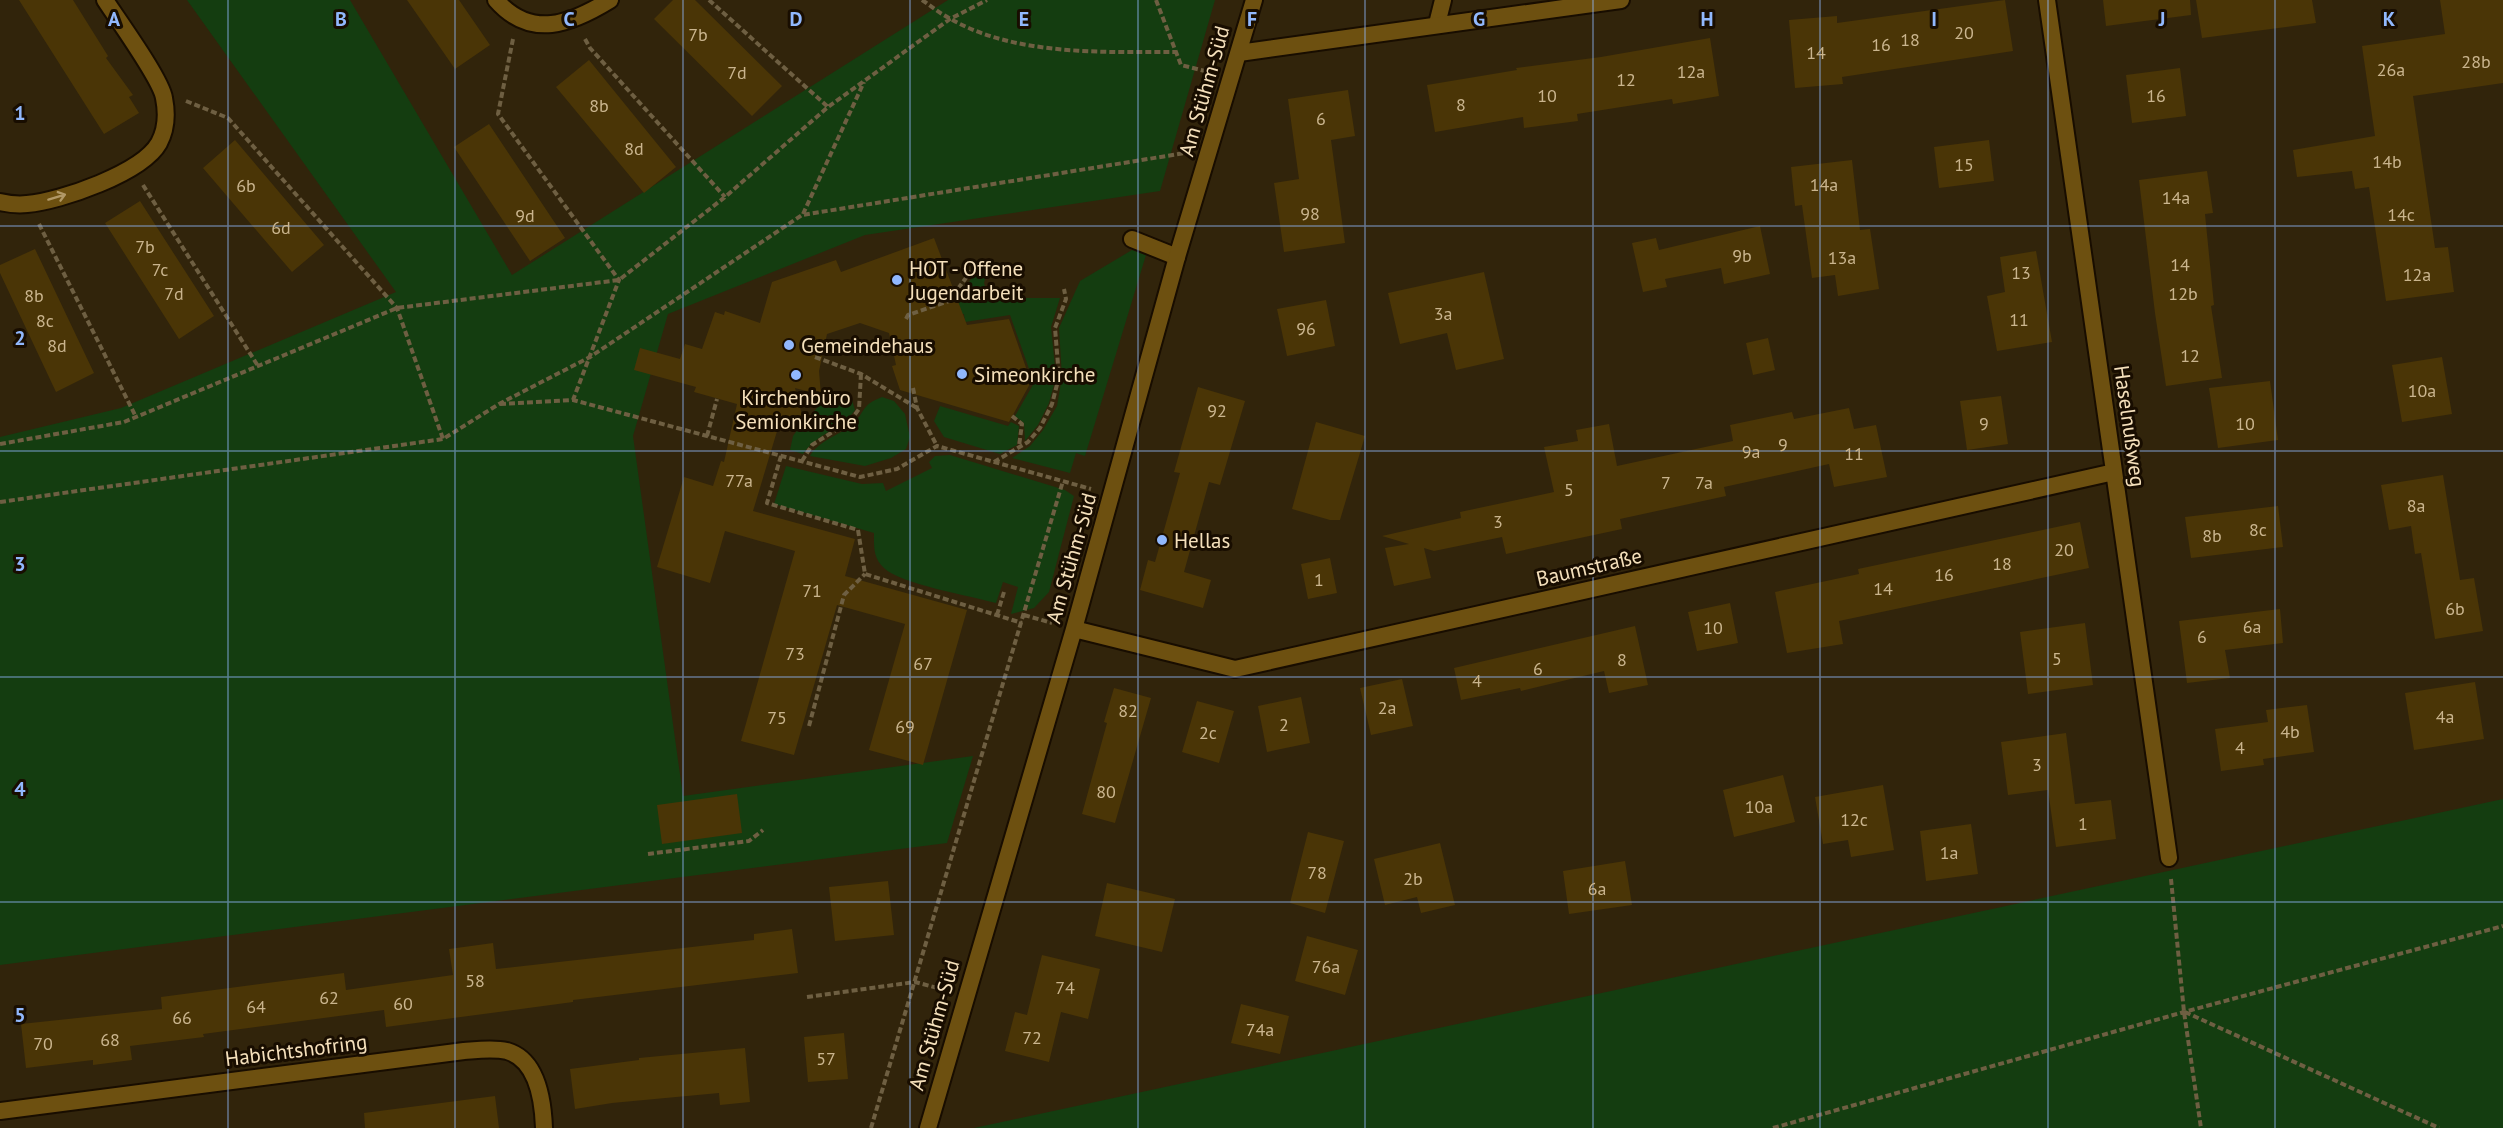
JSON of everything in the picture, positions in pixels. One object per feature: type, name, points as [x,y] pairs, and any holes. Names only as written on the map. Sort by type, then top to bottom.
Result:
[{"type":"street","points":[[0,202],[16,205],[33,204],[79,190],[133,166],[153,151],[162,135],[166,111],[163,92],[105,0]]},
{"type":"street","points":[[496,0],[517,18],[540,24],[574,20],[610,0]]},
{"type":"street","name":"Am Stühm-Süd","points":[[928,1128],[1074,628],[1177,257],[1254,0]]},
{"type":"street","points":[[1437,24],[1443,0]]},
{"type":"street","points":[[1239,53],[1621,0]]},
{"type":"street","name":"Haselnußweg","points":[[2047,0],[2169,858]]},
{"type":"street","points":[[1132,239],[1177,257]]},
{"type":"street","name":"Baumstraße","points":[[1074,628],[1235,669],[2114,472]]},
{"type":"street","name":"Habichtshofring","points":[[0,1111],[464,1051],[496,1050],[521,1058],[533,1074],[540,1096],[544,1128]]},
{"type":"path","points":[[709,0],[828,107]]},
{"type":"path","points":[[922,0],[950,19],[985,34],[1036,45],[1081,52],[1176,52]]},
{"type":"path","points":[[0,443],[124,422],[397,308],[619,280],[725,197],[828,107],[950,19],[987,0]]},
{"type":"path","points":[[1156,0],[1181,65]]},
{"type":"path","points":[[517,18],[498,114],[619,280]]},
{"type":"path","points":[[574,20],[590,48],[725,197]]},
{"type":"path","points":[[802,215],[866,80]]},
{"type":"path","points":[[163,92],[228,118],[397,308],[443,439]]},
{"type":"path","points":[[0,502],[443,439],[499,404],[590,357],[802,215],[1211,149]]},
{"type":"path","points":[[133,166],[259,366]]},
{"type":"path","points":[[33,204],[41,230],[136,417]]},
{"type":"path","points":[[906,319],[908,315],[949,301],[971,271]]},
{"type":"path","points":[[573,400],[619,280]]},
{"type":"path","points":[[993,462],[1028,442],[1040,428],[1052,404],[1059,377],[1055,328],[1066,299],[1064,289]]},
{"type":"path","points":[[815,357],[861,374],[917,408]]},
{"type":"path","points":[[802,461],[812,445],[850,421],[859,409],[861,374]]},
{"type":"path","points":[[913,388],[917,408],[937,446]]},
{"type":"path","points":[[707,436],[717,399]]},
{"type":"path","points":[[499,404],[573,400],[860,477],[897,469],[937,446],[1112,495]]},
{"type":"path","points":[[1012,416],[1022,424],[1021,442],[1018,448]]},
{"type":"path","points":[[781,456],[767,503],[858,530],[866,574]]},
{"type":"path","points":[[871,1128],[1063,481]]},
{"type":"path","points":[[866,574],[1022,623]]},
{"type":"path","points":[[809,726],[844,595],[866,574]]},
{"type":"path","points":[[997,615],[1004,591]]},
{"type":"path","points":[[1024,615],[1074,628]]},
{"type":"path","points":[[648,854],[749,842],[763,830]]},
{"type":"path","points":[[2169,858],[2184,1012],[2201,1128]]},
{"type":"path","points":[[1773,1128],[2184,1012],[2503,926]]},
{"type":"path","points":[[807,997],[915,982],[966,995]]},
{"type":"path","points":[[2184,1012],[2439,1128]]},
{"type":"green space","points":[[187,0],[350,0],[512,275],[948,0],[1215,0],[1160,191],[865,235],[668,314],[633,436],[683,796],[973,756],[947,843],[0,965],[0,437],[121,408],[396,292]]},
{"type":"green space","points":[[1132,250],[1146,255],[1085,456],[1076,453],[1070,473],[1012,458],[1030,446],[1043,430],[1057,406],[1062,377],[1059,328],[1080,281]]},
{"type":"green space","points":[[987,271],[984,283],[987,293],[1003,298],[1060,298],[1051,327],[1056,377],[1049,403],[1038,425],[1025,441],[1024,423],[1015,416],[1034,383],[1010,315],[965,322],[964,314],[953,315],[956,302],[975,273]]},
{"type":"green space","points":[[843,394],[852,400],[855,410],[850,417],[815,441],[803,454],[790,450],[793,436],[798,429],[807,427],[815,410],[830,398]]},
{"type":"green space","points":[[882,397],[894,401],[905,414],[910,437],[906,449],[891,458],[865,466],[810,456],[823,442],[851,425],[866,406]]},
{"type":"green space","points":[[940,406],[1008,426],[1011,422],[1019,426],[1017,445],[1000,454],[944,437],[934,421]]},
{"type":"green space","points":[[950,455],[1065,490],[1074,496],[1049,592],[1034,608],[1011,614],[1018,587],[1003,582],[996,603],[937,589],[892,574],[878,560],[874,533],[774,504],[786,466],[862,484],[883,483],[886,491],[932,468],[929,462],[935,456]]},
{"type":"green space","points":[[2503,799],[2503,1128],[974,1128]]},
{"type":"building","points":[[19,0],[73,0],[108,56],[106,58],[133,95],[129,97],[139,113],[104,134]]},
{"type":"building","points":[[407,0],[459,0],[490,45],[455,69]]},
{"type":"building","points":[[673,0],[695,0],[782,86],[752,116],[654,19]]},
{"type":"building","points":[[2005,0],[2013,51],[1842,77],[1843,84],[1795,88],[1789,20],[1837,16],[1837,23]]},
{"type":"building","points":[[2103,0],[2190,0],[2191,15],[2106,26]]},
{"type":"building","points":[[2196,0],[2312,0],[2316,23],[2202,38]]},
{"type":"building","points":[[2440,0],[2503,0],[2503,83],[2413,96],[2435,248],[2448,247],[2454,292],[2386,301],[2369,187],[2355,189],[2352,171],[2297,177],[2293,150],[2375,136],[2362,46],[2445,34]]},
{"type":"building","points":[[1710,38],[1719,96],[1673,104],[1672,99],[1577,114],[1578,121],[1524,128],[1523,117],[1435,132],[1427,85],[1517,70],[1516,68],[1601,57]]},
{"type":"building","points":[[589,60],[676,167],[644,193],[556,87]]},
{"type":"building","points":[[2180,68],[2186,116],[2132,123],[2126,75]]},
{"type":"building","points":[[1348,90],[1355,136],[1331,140],[1345,243],[1284,252],[1274,183],[1299,179],[1288,99]]},
{"type":"building","points":[[489,124],[565,238],[530,261],[454,147]]},
{"type":"building","points":[[235,140],[324,245],[292,272],[203,168]]},
{"type":"building","points":[[1989,140],[1994,181],[1939,188],[1934,147]]},
{"type":"building","points":[[1852,160],[1860,230],[1870,229],[1879,289],[1838,296],[1835,275],[1812,278],[1802,205],[1795,206],[1791,167]]},
{"type":"building","points":[[2207,171],[2213,213],[2205,214],[2214,305],[2211,306],[2222,378],[2166,386],[2139,180]]},
{"type":"building","points":[[140,201],[214,316],[179,339],[105,223]]},
{"type":"building","points":[[1760,226],[1770,274],[1724,284],[1721,268],[1665,279],[1667,287],[1643,292],[1632,243],[1656,238],[1659,250]]},
{"type":"building","points":[[934,238],[967,325],[1009,319],[1031,382],[1009,422],[900,390],[892,366],[896,365],[889,333],[860,323],[827,334],[819,371],[821,395],[795,388],[804,423],[781,418],[753,511],[855,539],[845,576],[967,610],[923,765],[869,750],[905,624],[837,605],[794,755],[741,741],[795,551],[725,531],[710,583],[657,567],[684,477],[713,486],[721,461],[724,462],[737,404],[694,392],[696,387],[634,370],[640,348],[680,359],[685,344],[702,349],[715,312],[724,315],[725,311],[760,323],[772,282],[836,260],[841,272]]},
{"type":"building","points":[[35,249],[94,373],[56,392],[0,273],[0,265]]},
{"type":"building","points":[[2036,251],[2052,342],[1997,351],[1987,296],[2005,292],[2000,257]]},
{"type":"building","points":[[1484,272],[1504,359],[1456,370],[1447,333],[1400,344],[1388,293]]},
{"type":"building","points":[[1326,300],[1335,346],[1287,356],[1277,309]]},
{"type":"building","points":[[1768,338],[1775,370],[1753,375],[1746,343]]},
{"type":"building","points":[[2442,357],[2452,414],[2402,422],[2392,365]]},
{"type":"building","points":[[2270,381],[2278,440],[2218,448],[2209,388]]},
{"type":"building","points":[[1198,387],[1245,401],[1220,485],[1209,482],[1184,572],[1211,580],[1203,608],[1140,590],[1148,560],[1155,562],[1180,473],[1174,472]]},
{"type":"building","points":[[2001,396],[2008,444],[1967,450],[1960,401]]},
{"type":"building","points":[[1849,408],[1854,429],[1876,425],[1887,477],[1834,487],[1829,464],[1724,487],[1726,496],[1620,519],[1622,529],[1506,554],[1502,537],[1434,551],[1424,548],[1431,578],[1394,586],[1385,548],[1409,544],[1382,536],[1461,518],[1460,512],[1554,492],[1544,447],[1578,441],[1576,430],[1609,424],[1617,466],[1733,441],[1730,425],[1792,412],[1794,419]]},
{"type":"building","points":[[1316,422],[1365,436],[1340,520],[1330,520],[1292,509]]},
{"type":"building","points":[[2443,475],[2460,580],[2474,578],[2483,631],[2435,639],[2421,553],[2415,554],[2411,526],[2389,530],[2381,485]]},
{"type":"building","points":[[2278,506],[2283,547],[2191,558],[2185,517]]},
{"type":"building","points":[[2080,522],[2089,568],[1839,621],[1843,644],[1787,653],[1775,592],[1859,574],[1858,569]]},
{"type":"building","points":[[1330,558],[1337,593],[1308,599],[1301,564]]},
{"type":"building","points":[[1730,603],[1738,643],[1697,651],[1688,612]]},
{"type":"building","points":[[2280,609],[2283,643],[2225,650],[2230,678],[2187,683],[2179,621]]},
{"type":"building","points":[[2085,623],[2093,685],[2028,694],[2020,632]]},
{"type":"building","points":[[1635,626],[1648,685],[1609,693],[1604,671],[1521,691],[1520,688],[1461,700],[1454,668]]},
{"type":"building","points":[[1402,679],[1413,726],[1371,735],[1360,688]]},
{"type":"building","points":[[2475,682],[2484,739],[2414,750],[2405,693]]},
{"type":"building","points":[[1114,688],[1151,698],[1115,823],[1082,814],[1107,723],[1104,722]]},
{"type":"building","points":[[1301,697],[1310,743],[1267,752],[1258,706]]},
{"type":"building","points":[[1197,701],[1234,711],[1219,763],[1182,752]]},
{"type":"building","points":[[2307,705],[2314,752],[2263,759],[2264,765],[2221,771],[2215,729],[2268,722],[2266,710]]},
{"type":"building","points":[[2066,733],[2075,804],[2111,800],[2116,839],[2056,847],[2048,790],[2008,795],[2001,742]]},
{"type":"building","points":[[1783,775],[1795,822],[1734,837],[1723,790]]},
{"type":"building","points":[[1883,785],[1894,850],[1851,857],[1848,840],[1823,844],[1815,797]]},
{"type":"building","points":[[737,794],[742,833],[662,844],[657,805]]},
{"type":"building","points":[[1971,824],[1978,874],[1926,881],[1920,831]]},
{"type":"building","points":[[1308,832],[1344,841],[1325,913],[1290,903]]},
{"type":"building","points":[[1440,843],[1455,905],[1421,913],[1417,897],[1385,905],[1374,859]]},
{"type":"building","points":[[1625,861],[1632,905],[1569,914],[1563,871]]},
{"type":"building","points":[[888,881],[894,935],[835,941],[829,887]]},
{"type":"building","points":[[1107,883],[1175,899],[1162,952],[1095,936]]},
{"type":"building","points":[[792,929],[798,973],[573,1000],[573,1002],[386,1027],[384,1010],[130,1046],[132,1060],[93,1065],[93,1060],[26,1068],[21,1024],[162,1009],[161,997],[344,973],[346,990],[453,975],[449,949],[493,943],[496,969],[754,940],[754,934]]},
{"type":"building","points":[[1307,936],[1358,950],[1345,995],[1295,981]]},
{"type":"building","points":[[1042,955],[1100,969],[1088,1019],[1061,1012],[1049,1062],[1005,1051],[1015,1012],[1027,1015]]},
{"type":"building","points":[[1241,1004],[1289,1016],[1280,1054],[1231,1043]]},
{"type":"building","points":[[844,1033],[848,1079],[808,1082],[804,1037]]},
{"type":"building","points":[[745,1048],[750,1102],[720,1105],[719,1093],[612,1103],[575,1109],[570,1069],[639,1060],[639,1058]]},
{"type":"building","points":[[495,1096],[499,1128],[365,1128],[364,1113]]},
{"type":"place","name":"HOT - Offene Jugendarbeit","points":[[897,280]]},
{"type":"place","name":"Gemeindehaus","points":[[789,345]]},
{"type":"place","name":"Simeonkirche","points":[[962,374]]},
{"type":"place","name":"Kirchenbüro Semionkirche","points":[[796,375]]},
{"type":"place","name":"Hellas","points":[[1162,540]]}]
